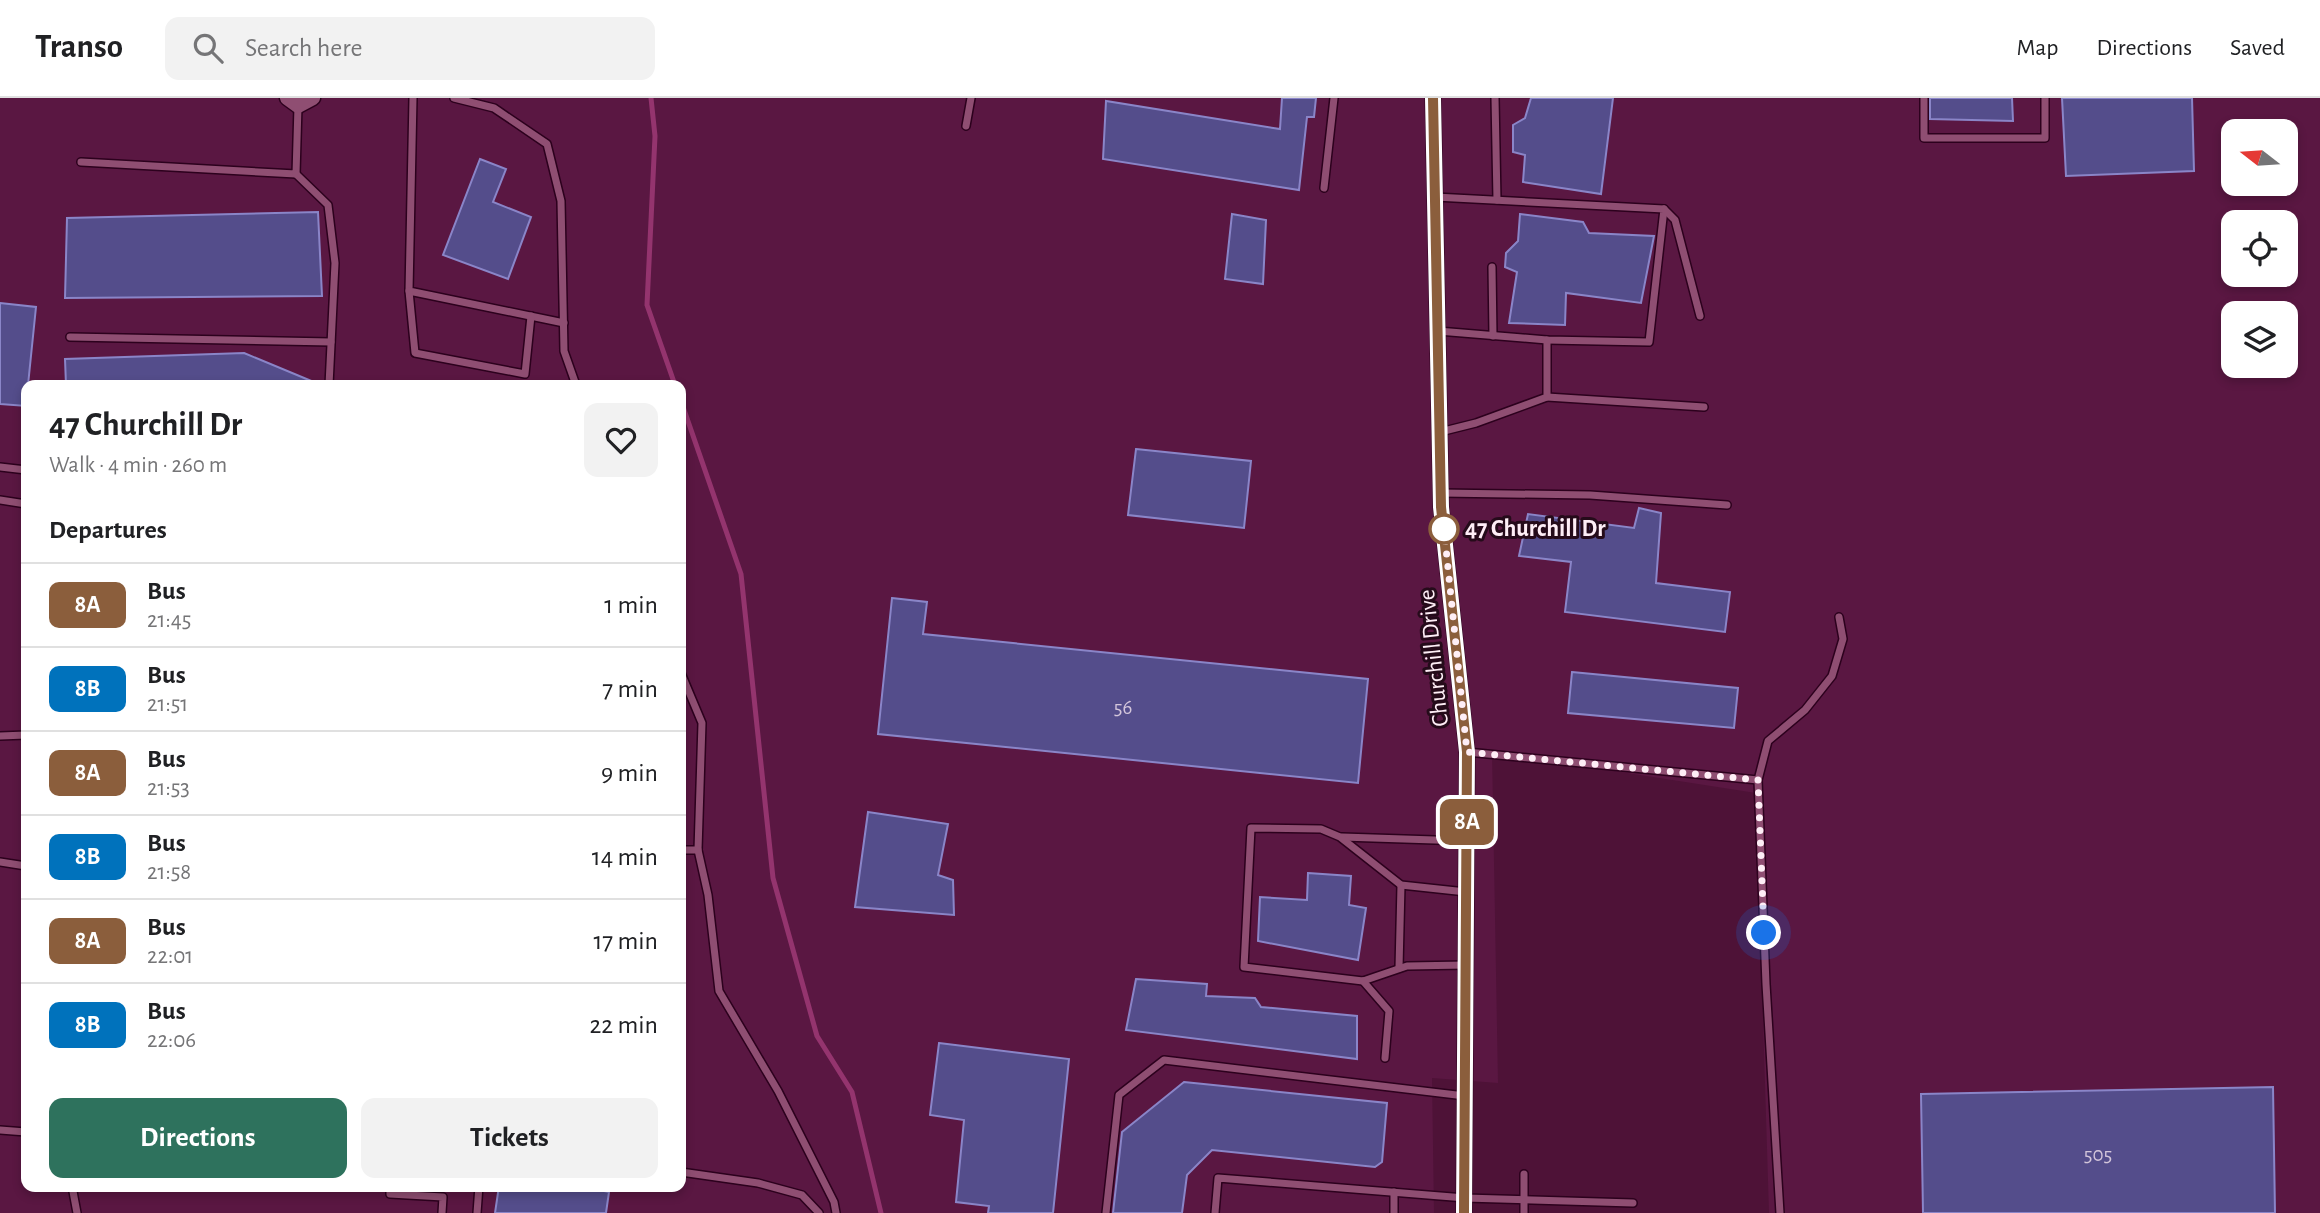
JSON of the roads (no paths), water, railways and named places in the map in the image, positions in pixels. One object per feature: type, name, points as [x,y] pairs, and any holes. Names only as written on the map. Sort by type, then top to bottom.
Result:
[{"type":"street","points":[[293,102],[313,98]]},
{"type":"street","name":"Churchill Drive","points":[[1433,98],[1441,493],[1467,752],[1465,1206]]},
{"type":"lane","points":[[412,98],[409,291],[415,354],[525,374],[531,316]]},
{"type":"lane","points":[[454,98],[494,108],[547,144],[561,201],[564,351],[574,380]]},
{"type":"lane","points":[[966,126],[971,98]]},
{"type":"lane","points":[[1324,188],[1334,98]]},
{"type":"lane","points":[[1495,98],[1497,200]]},
{"type":"lane","points":[[1924,98],[1924,138],[2045,138],[2045,98]]},
{"type":"lane","points":[[293,102],[296,174]]},
{"type":"lane","points":[[81,162],[296,174],[328,205],[335,263],[329,380]]},
{"type":"lane","points":[[1435,197],[1664,209],[1675,220],[1700,316]]},
{"type":"lane","points":[[1438,331],[1547,340],[1649,342],[1664,209]]},
{"type":"lane","points":[[1492,267],[1493,335]]},
{"type":"lane","points":[[409,291],[564,323]]},
{"type":"lane","points":[[70,337],[331,342]]},
{"type":"lane","points":[[1547,340],[1547,397]]},
{"type":"lane","points":[[1440,432],[1476,423],[1547,397],[1704,407]]},
{"type":"lane","points":[[0,467],[21,469]]},
{"type":"lane","points":[[1441,493],[1590,495],[1727,505]]},
{"type":"lane","points":[[0,500],[21,503]]},
{"type":"lane","points":[[1780,1213],[1766,984],[1758,780],[1768,741],[1805,710],[1832,676],[1843,639],[1839,617]]},
{"type":"lane","points":[[686,685],[702,723],[698,850],[708,895],[719,992],[778,1090],[834,1202],[836,1213]]},
{"type":"lane","points":[[0,736],[21,736]]},
{"type":"lane","points":[[1467,752],[1758,780]]},
{"type":"lane","points":[[1466,965],[1407,966],[1363,981],[1244,967],[1251,828],[1321,829],[1340,837],[1401,885],[1467,892]]},
{"type":"lane","points":[[1340,837],[1467,841]]},
{"type":"lane","points":[[686,849],[698,850]]},
{"type":"lane","points":[[0,862],[21,865]]},
{"type":"lane","points":[[1399,968],[1401,885]]},
{"type":"lane","points":[[1363,981],[1390,1011],[1385,1058]]},
{"type":"lane","points":[[1106,1213],[1119,1095],[1164,1060],[1466,1096]]},
{"type":"lane","points":[[0,1130],[21,1132]]},
{"type":"lane","points":[[686,1173],[758,1183],[802,1195],[819,1213]]},
{"type":"lane","points":[[1524,1174],[1524,1213]]},
{"type":"lane","points":[[1215,1213],[1218,1178],[1394,1192],[1465,1206],[1524,1200],[1633,1203]]},
{"type":"lane","points":[[73,1192],[76,1213]]},
{"type":"lane","points":[[390,1192],[443,1197],[442,1213]]},
{"type":"lane","points":[[477,1213],[479,1192]]},
{"type":"lane","points":[[1394,1192],[1394,1213]]},
{"type":"waterway","points":[[651,98],[655,136],[647,305],[673,380]]},
{"type":"waterway","points":[[686,415],[741,574],[773,878],[817,1036],[852,1092],[881,1213]]},
{"type":"place","name":"47 Churchill Dr","points":[[1444,529]]}]
